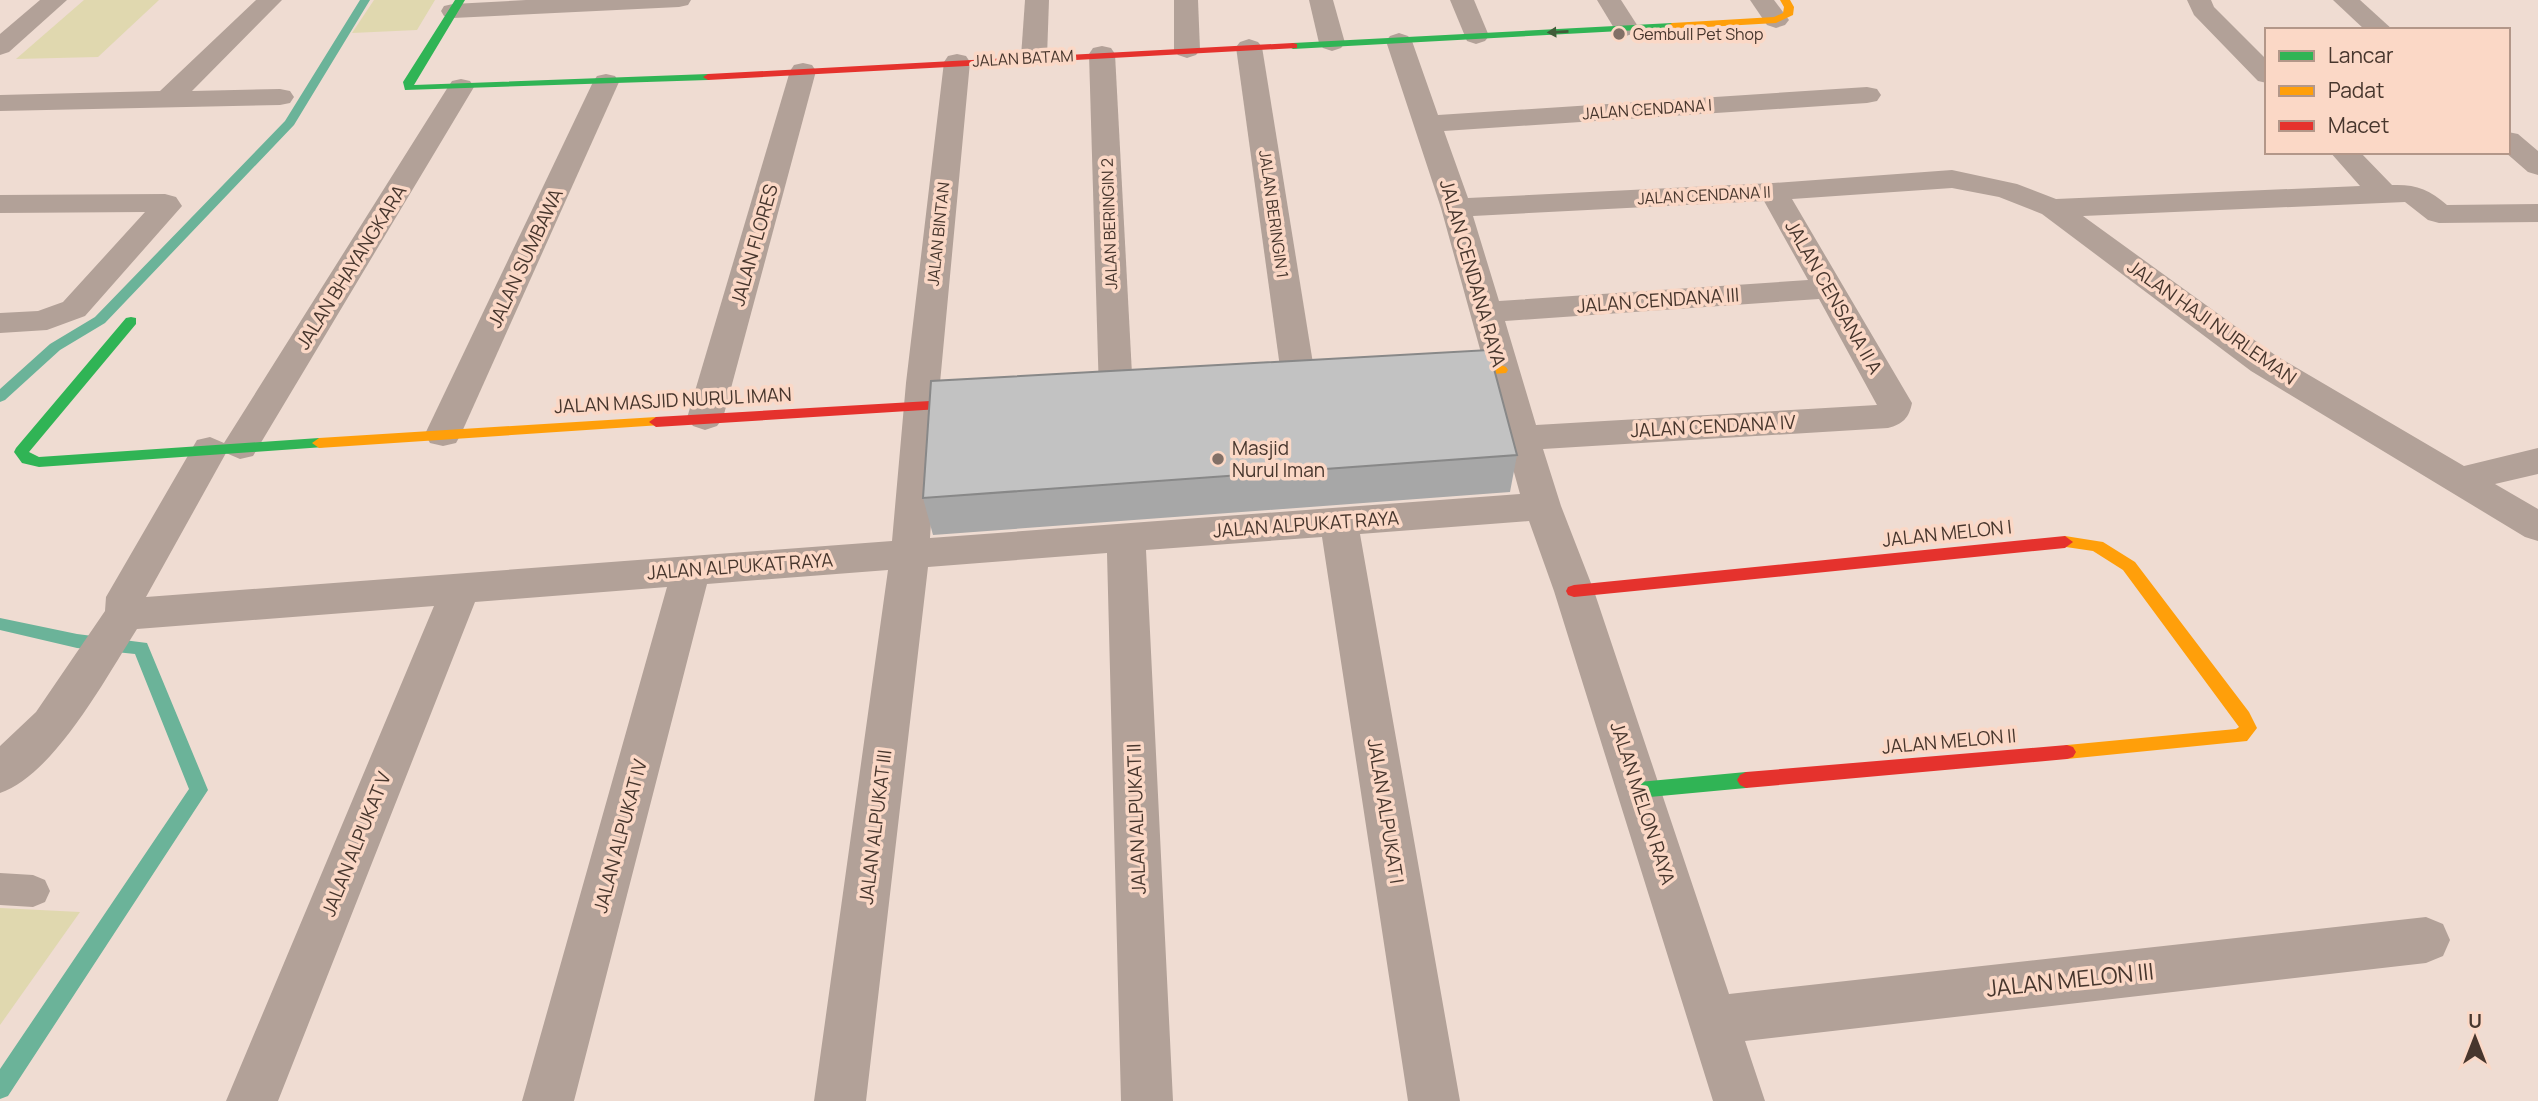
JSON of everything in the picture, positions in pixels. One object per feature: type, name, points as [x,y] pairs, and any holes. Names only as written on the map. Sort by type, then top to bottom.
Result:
[{"type":"street","points":[[0,47],[55,0]]},
{"type":"street","points":[[167,100],[270,0]]},
{"type":"street","points":[[457,5],[679,0]]},
{"type":"street","points":[[1034,57],[1037,0]]},
{"type":"street","points":[[1186,0],[1187,50]]},
{"type":"street","points":[[1321,0],[1332,43]]},
{"type":"street","points":[[1462,0],[1476,36]]},
{"type":"street","points":[[1609,0],[1626,28]]},
{"type":"street","points":[[2199,0],[2203,10],[2265,73]]},
{"type":"street","points":[[2345,0],[2378,28]]},
{"type":"street","name":"JALAN BATAM","points":[[457,5],[408,82],[409,88],[606,82],[1034,57],[1626,28],[1774,7]]},
{"type":"street","name":"JALAN CENDANA RAYA","points":[[1399,41],[1456,208],[1542,506]]},
{"type":"street","name":"JALAN BERINGIN 1","points":[[1249,47],[1299,382]]},
{"type":"street","name":"JALAN BERINGIN 2","points":[[1102,54],[1116,393]]},
{"type":"street","name":"JALAN BINTAN","points":[[910,553],[921,407],[957,62]]},
{"type":"street","name":"JALAN FLORES","points":[[705,418],[803,71]]},
{"type":"street","name":"JALAN SUMBAWA","points":[[443,435],[606,82]]},
{"type":"street","name":"JALAN BHAYANGKARA","points":[[225,448],[461,87]]},
{"type":"street","name":"JALAN CENDANA I","points":[[1427,124],[1867,95]]},
{"type":"street","points":[[0,103],[280,97]]},
{"type":"street","points":[[2510,142],[2538,166]]},
{"type":"street","points":[[2346,154],[2384,194]]},
{"type":"street","name":"JALAN CENDANA II","points":[[1456,208],[1773,192],[1952,179]]},
{"type":"street","name":"JALAN HAJI NURLEMAN","points":[[1952,179],[1978,182],[2007,190],[2053,208],[2263,363],[2538,527]]},
{"type":"street","name":"JALAN CENSANA II A","points":[[1773,192],[1895,403]]},
{"type":"street","points":[[2053,208],[2416,194],[2439,214],[2538,213]]},
{"type":"street","points":[[0,204],[157,202],[167,206],[74,309],[59,318],[37,323],[0,323]]},
{"type":"street","name":"JALAN CENDANA III","points":[[1486,312],[1830,288]]},
{"type":"street","name":"JALAN MASJID NURUL IMAN","points":[[131,321],[21,452],[27,459],[39,462],[225,448],[1004,401]]},
{"type":"street","points":[[1420,375],[1501,370]]},
{"type":"street","name":"JALAN CENDANA IV","points":[[1521,438],[1888,416],[1893,412],[1895,403]]},
{"type":"street","points":[[0,774],[51,725],[125,614],[126,597],[225,448]]},
{"type":"street","points":[[2458,480],[2538,461]]},
{"type":"street","name":"JALAN ALPUKAT RAYA","points":[[125,614],[1542,506]]},
{"type":"street","name":"JALAN MELON RAYA","points":[[1542,506],[1574,591],[1740,1101]]},
{"type":"street","name":"JALAN ALPUKAT I","points":[[1339,521],[1434,1101]]},
{"type":"street","name":"JALAN ALPUKAT II","points":[[1126,537],[1147,1101]]},
{"type":"street","name":"JALAN MELON I","points":[[1574,591],[2067,542],[2097,546],[2129,566],[2243,717]]},
{"type":"street","name":"JALAN ALPUKAT III","points":[[840,1101],[910,553]]},
{"type":"street","name":"JALAN ALPUKAT IV","points":[[548,1101],[691,570]]},
{"type":"street","name":"JALAN ALPUKAT V","points":[[252,1101],[461,587]]},
{"type":"street","name":"JALAN MELON II","points":[[1639,790],[2241,736],[2248,728],[2243,717]]},
{"type":"street","name":"JALAN MELON III","points":[[1714,1020],[2426,940]]},
{"type":"shaded area","points":[[84,0],[159,0],[98,57],[16,59]]},
{"type":"shaded area","points":[[374,0],[435,0],[417,30],[352,33]]},
{"type":"shaded area","points":[[0,908],[80,912],[0,1025]]},
{"type":"building","name":"Masjid Nurul Iman","points":[[1489,350],[1517,455],[923,498],[931,381]]},
{"type":"waterway","points":[[0,397],[55,347],[100,320],[290,123],[365,0]]},
{"type":"waterway","points":[[0,624],[77,641],[141,648],[199,790],[0,1088]]},
{"type":"traffic: fast","points":[[460,0],[408,82],[409,88],[708,77]]},
{"type":"traffic: fast","points":[[1293,46],[1672,26]]},
{"type":"traffic: fast","points":[[131,321],[21,452],[27,459],[39,462],[319,443]]},
{"type":"traffic: fast","points":[[1639,790],[1746,780]]},
{"type":"traffic: slow","points":[[1672,26],[1776,20],[1788,15],[1789,7],[1785,0]]},
{"type":"traffic: slow","points":[[1441,373],[1501,370]]},
{"type":"traffic: slow","points":[[319,443],[656,422]]},
{"type":"traffic: slow","points":[[2065,542],[2097,546],[2129,566],[2243,717],[2248,728],[2241,736],[2067,752]]},
{"type":"traffic: jam","points":[[708,77],[1293,46]]},
{"type":"traffic: jam","points":[[656,422],[982,403]]},
{"type":"traffic: jam","points":[[1574,591],[2065,542]]},
{"type":"traffic: jam","points":[[1746,780],[2067,752]]},
{"type":"place","name":"Gembull Pet Shop","points":[[1619,34]]},
{"type":"place","name":"Masjid Nurul Iman","points":[[1218,459]]}]
